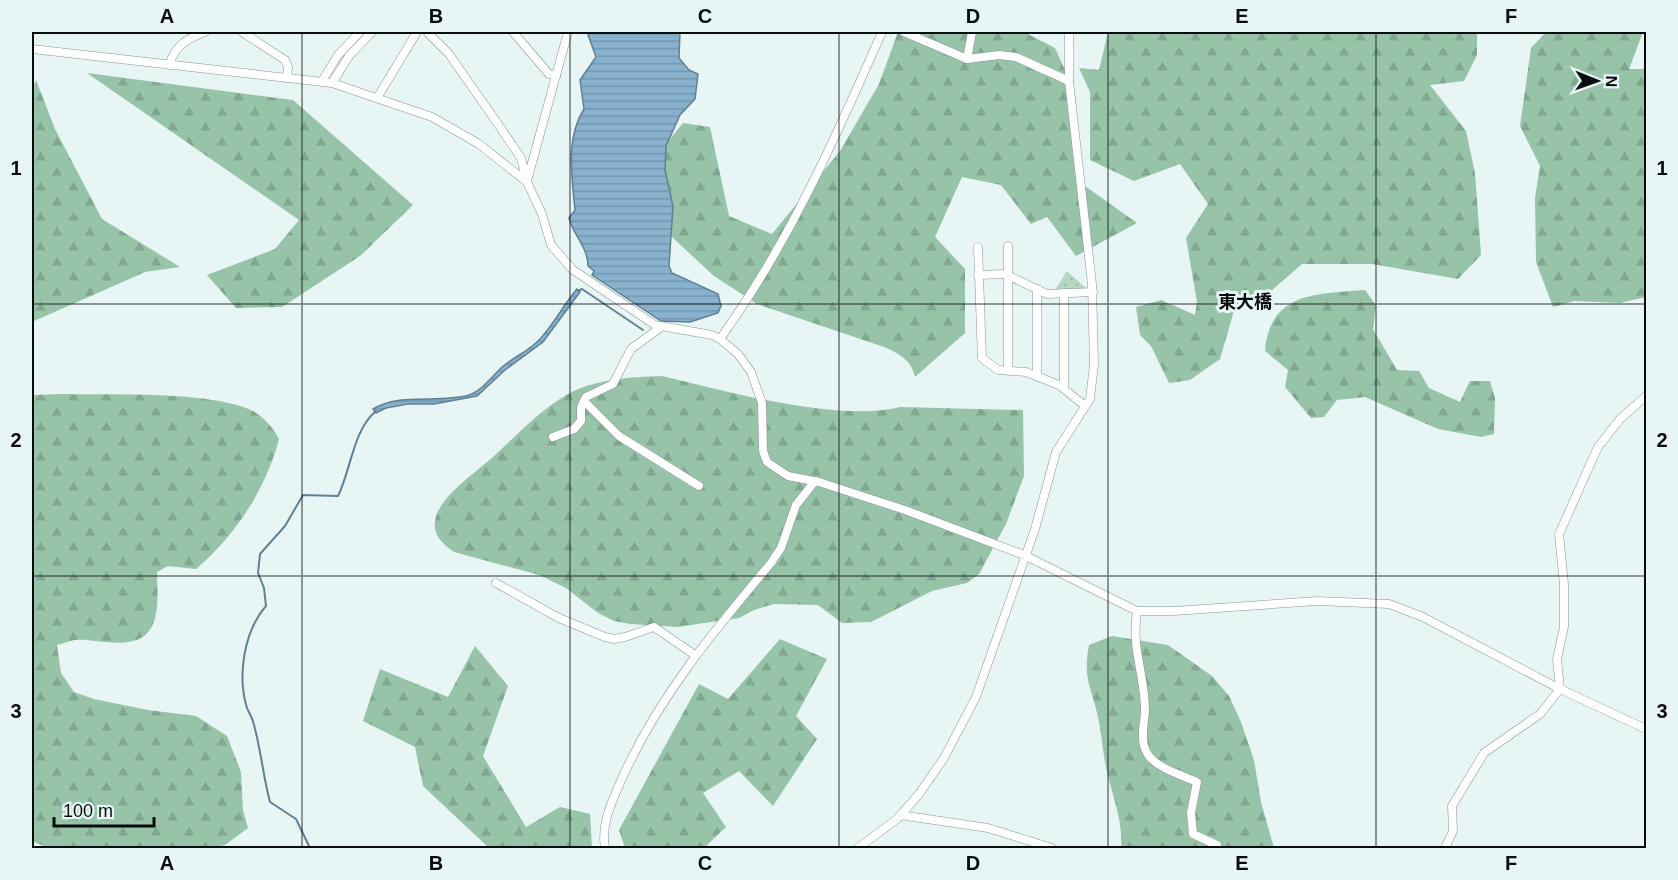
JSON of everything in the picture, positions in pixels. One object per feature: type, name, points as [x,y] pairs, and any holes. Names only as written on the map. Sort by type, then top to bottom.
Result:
[{"type":"street","points":[[169,65],[173,53],[181,42],[205,32]]},
{"type":"street","points":[[242,32],[285,60],[287,78]]},
{"type":"street","points":[[322,81],[339,55],[360,32]]},
{"type":"street","points":[[332,83],[349,56],[372,32]]},
{"type":"street","points":[[377,98],[417,32]]},
{"type":"street","points":[[427,32],[449,54],[521,158],[527,182],[542,214],[551,245],[563,261],[597,287],[661,327],[694,331],[720,339],[738,354],[751,372],[762,403],[763,451],[767,462],[788,476],[905,510],[1024,555],[1137,611],[1174,611],[1317,601],[1389,604],[1423,617],[1560,689],[1647,729]]},
{"type":"street","points":[[435,38],[441,32]]},
{"type":"street","points":[[513,32],[549,74],[556,76]]},
{"type":"street","points":[[527,182],[568,32]]},
{"type":"street","points":[[720,339],[752,295],[794,221],[827,158],[882,32]]},
{"type":"street","points":[[904,32],[967,59],[999,55],[1016,57],[1069,81]]},
{"type":"street","points":[[967,59],[972,32]]},
{"type":"street","points":[[858,849],[900,815],[919,794],[944,758],[976,697],[1035,529],[1056,452],[1090,399],[1094,364],[1093,292],[1069,81],[1069,32]]},
{"type":"street","points":[[32,49],[332,83],[448,125],[479,144],[527,182]]},
{"type":"street","points":[[1008,246],[1008,370]]},
{"type":"street","points":[[978,247],[982,358],[998,370],[1036,376],[1064,388],[1085,406]]},
{"type":"street","points":[[978,274],[1008,275],[1047,294],[1093,292]]},
{"type":"street","points":[[1036,376],[1037,289]]},
{"type":"street","points":[[1064,293],[1064,388]]},
{"type":"street","points":[[553,437],[573,429],[581,421],[584,401],[590,394],[613,384],[631,349],[661,327]]},
{"type":"street","points":[[1445,849],[1453,831],[1452,806],[1484,753],[1540,714],[1560,689],[1557,659],[1564,627],[1564,584],[1559,534],[1598,447],[1620,419],[1647,396]]},
{"type":"street","points":[[584,401],[626,441],[699,486]]},
{"type":"street","points":[[605,849],[603,837],[607,814],[653,716],[695,655],[771,563],[781,548],[796,505],[815,482]]},
{"type":"street","points":[[496,583],[559,618],[605,637],[614,639],[654,627],[695,655]]},
{"type":"street","points":[[1137,611],[1134,635],[1144,692],[1143,743],[1147,754],[1155,763],[1197,782],[1191,813],[1192,834],[1217,845],[1216,849]]},
{"type":"street","points":[[900,815],[988,828],[1052,849]]},
{"type":"green space","points":[[898,32],[1024,32],[1055,48],[1075,92],[1078,181],[1137,223],[1076,256],[1047,217],[1031,224],[1001,185],[962,177],[935,237],[965,269],[965,333],[915,377],[911,366],[905,359],[887,348],[757,304],[714,276],[673,238],[666,227],[665,145],[683,123],[710,127],[729,216],[772,234],[840,151],[879,84]]},
{"type":"green space","points":[[1108,32],[1477,32],[1477,55],[1464,81],[1430,85],[1466,131],[1475,173],[1481,255],[1458,279],[1372,264],[1302,264],[1271,291],[1236,304],[1220,359],[1190,380],[1169,383],[1151,346],[1140,335],[1136,307],[1161,300],[1195,315],[1197,302],[1186,238],[1208,204],[1180,164],[1134,181],[1090,160],[1090,92],[1079,68],[1099,70]]},
{"type":"green space","points":[[1546,32],[1643,32],[1629,69],[1646,69],[1646,297],[1620,303],[1574,301],[1553,307],[1536,262],[1535,198],[1540,166],[1520,126],[1531,48]]},
{"type":"green space","points":[[87,73],[293,100],[413,205],[360,256],[282,307],[236,308],[207,275],[275,249],[299,220]]},
{"type":"green space","points":[[36,80],[55,129],[102,219],[180,267],[145,272],[32,322],[32,90]]},
{"type":"green space","points":[[1067,271],[1087,289],[1055,290]]},
{"type":"green space","points":[[1365,290],[1376,305],[1373,329],[1397,370],[1419,371],[1429,388],[1460,402],[1470,381],[1490,381],[1495,398],[1494,434],[1481,437],[1438,429],[1365,397],[1337,400],[1324,417],[1311,418],[1285,387],[1288,370],[1265,351],[1269,331],[1276,317],[1286,306],[1299,300],[1314,295]]},
{"type":"green space","points":[[662,376],[749,397],[846,411],[875,411],[900,407],[1023,410],[1024,476],[1006,524],[979,574],[967,583],[932,591],[871,622],[842,623],[818,605],[774,604],[754,610],[739,618],[677,627],[614,621],[598,613],[566,588],[539,575],[454,552],[440,539],[435,526],[437,513],[445,500],[548,407],[568,394],[590,385],[626,378]]},
{"type":"green space","points":[[32,395],[159,395],[233,404],[260,415],[279,439],[266,476],[257,493],[224,542],[196,569],[168,566],[157,572],[156,615],[145,636],[127,642],[75,640],[57,645],[61,673],[74,692],[94,699],[148,710],[196,716],[227,736],[241,772],[243,810],[248,828],[225,845],[211,848],[48,848],[32,841]]},
{"type":"green space","points":[[1112,636],[1168,645],[1212,676],[1229,696],[1254,760],[1261,802],[1274,848],[1121,848],[1119,819],[1087,668],[1089,645]]},
{"type":"green space","points":[[780,639],[827,659],[796,716],[817,739],[773,806],[739,771],[703,793],[726,827],[704,848],[625,848],[619,830],[699,684],[728,699]]},
{"type":"green space","points":[[475,646],[508,686],[483,756],[526,827],[560,807],[590,814],[592,848],[489,848],[423,786],[415,747],[363,721],[380,669],[448,697]]},
{"type":"water","points":[[587,32],[680,32],[679,58],[689,70],[698,74],[695,99],[680,115],[666,146],[665,170],[673,206],[669,266],[672,273],[718,294],[721,306],[718,313],[690,322],[661,321],[592,275],[594,271],[588,266],[586,253],[569,218],[575,210],[572,145],[578,121],[584,109],[580,80],[596,57]]},
{"type":"water","points":[[577,289],[580,292],[543,342],[505,370],[477,396],[434,404],[408,404],[386,408],[376,413],[373,409],[408,399],[445,399],[473,393],[505,364],[538,341]]},
{"type":"waterway","points":[[578,291],[582,289],[643,330]]},
{"type":"waterway","points":[[310,848],[296,819],[270,802],[253,721],[244,695],[244,654],[252,628],[266,606],[264,588],[258,573],[260,554],[285,526],[303,495],[338,496],[357,439],[368,419],[376,411]]},
{"type":"district","name":"東大橋","points":[[1245,302]]}]
